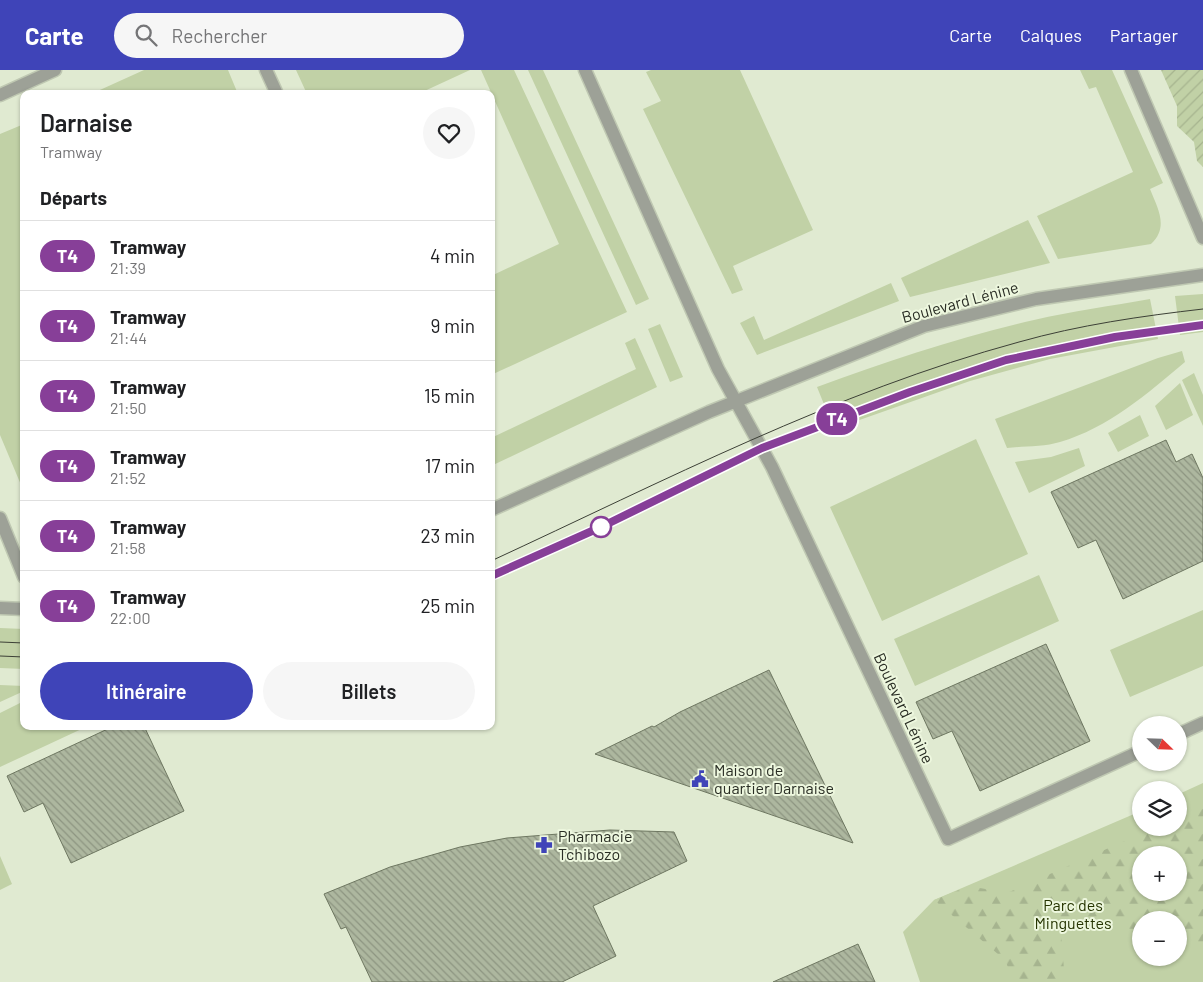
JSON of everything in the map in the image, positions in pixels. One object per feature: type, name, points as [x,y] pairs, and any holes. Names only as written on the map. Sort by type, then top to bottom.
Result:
[{"type":"street","points":[[0,95],[55,70]]},
{"type":"street","points":[[266,70],[275,90]]},
{"type":"street","name":"Boulevard Lénine","points":[[585,70],[688,297],[718,369],[776,476],[948,839],[1132,755]]},
{"type":"street","points":[[1131,70],[1203,238]]},
{"type":"street","name":"Boulevard Lénine","points":[[495,508],[737,401],[924,326],[1036,299],[1203,275]]},
{"type":"street","points":[[0,518],[20,567]]},
{"type":"street","points":[[0,608],[20,609]]},
{"type":"street","points":[[1188,730],[1203,723]]},
{"type":"green space","points":[[144,70],[228,70],[236,90],[100,90]]},
{"type":"green space","points":[[296,70],[470,70],[427,90],[305,90]]},
{"type":"green space","points":[[481,70],[514,70],[627,312],[495,373],[495,274],[559,244],[495,101],[495,90],[490,90]]},
{"type":"green space","points":[[528,70],[543,70],[649,299],[636,305]]},
{"type":"green space","points":[[651,70],[740,70],[813,230],[733,266],[743,290],[732,294],[643,109],[661,101],[646,72]]},
{"type":"green space","points":[[1080,70],[1112,70],[1163,183],[1150,189],[1159,211],[1161,224],[1160,231],[1151,244],[1058,259],[1037,216],[1133,172],[1096,87],[1089,89]]},
{"type":"green space","points":[[1161,70],[1203,70],[1203,167],[1197,161],[1194,142],[1177,126],[1177,106]]},
{"type":"green space","points":[[20,126],[20,482],[0,435],[0,134]]},
{"type":"green space","points":[[1028,220],[1050,263],[910,297],[901,278]]},
{"type":"green space","points":[[891,283],[899,301],[757,355],[740,323],[754,316],[764,340]]},
{"type":"green space","points":[[1203,294],[1203,332],[1180,335],[1175,296]]},
{"type":"green space","points":[[1150,299],[1158,339],[1050,359],[970,381],[834,429],[817,387],[924,350],[979,334],[1063,314]]},
{"type":"green space","points":[[660,324],[683,377],[670,382],[648,329]]},
{"type":"green space","points":[[635,338],[657,387],[495,464],[495,436],[636,369],[625,343]]},
{"type":"green space","points":[[1182,351],[1185,362],[1111,419],[1078,436],[1054,444],[1007,448],[995,419],[1158,358]]},
{"type":"green space","points":[[1194,373],[1203,395],[1203,426],[1182,380]]},
{"type":"green space","points":[[1180,383],[1193,415],[1166,430],[1155,406]]},
{"type":"green space","points":[[1140,415],[1149,436],[1118,452],[1108,433]]},
{"type":"green space","points":[[976,439],[1028,554],[882,621],[830,507]]},
{"type":"green space","points":[[1079,448],[1085,466],[1029,493],[1015,462],[1051,457]]},
{"type":"green space","points":[[1039,575],[1059,621],[915,686],[894,639]]},
{"type":"green space","points":[[1203,610],[1203,666],[1130,697],[1110,650]]},
{"type":"green space","points":[[0,628],[20,629],[20,669],[0,668]]},
{"type":"green space","points":[[0,685],[20,686],[20,693],[0,702]]},
{"type":"green space","points":[[20,703],[20,730],[79,730],[0,767],[0,713]]},
{"type":"green space","name":"Parc des Minguettes","points":[[1203,783],[1203,982],[920,982],[903,932],[934,900],[1132,815],[1132,836],[1187,836],[1187,790]]},
{"type":"green space","points":[[1203,806],[1203,946],[1187,943],[1187,911],[1132,911],[1132,933],[1060,920],[1065,982],[1014,982],[1005,960],[934,900],[969,886],[1007,893],[1136,836],[1187,836],[1187,813]]},
{"type":"green space","points":[[0,856],[12,884],[0,890]]},
{"type":"building","points":[[1166,440],[1176,462],[1192,454],[1203,478],[1203,561],[1123,599],[1096,540],[1078,548],[1051,492]]},
{"type":"building","points":[[1046,644],[1090,741],[980,791],[952,731],[933,739],[916,702]]},
{"type":"building","points":[[769,670],[853,843],[595,754],[652,726],[654,727],[680,712]]},
{"type":"building","points":[[105,730],[146,730],[184,811],[71,863],[43,803],[24,812],[7,776]]},
{"type":"building","points":[[610,830],[674,832],[687,861],[593,906],[616,956],[562,982],[372,982],[346,927],[341,929],[324,894],[390,867],[460,847],[507,838]]},
{"type":"building","points":[[858,944],[875,982],[773,982]]},
{"type":"tram line","points":[[495,559],[751,440],[883,386],[951,362],[1042,336],[1111,322],[1203,309]]},
{"type":"tram line","points":[[495,574],[601,527],[762,448],[909,392],[990,364],[1115,337],[1203,325]]},
{"type":"tram line","name":"T4","points":[[495,574],[601,527],[762,448],[910,392],[1006,360],[1115,337],[1203,325]]},
{"type":"tram line","points":[[0,642],[20,643]]},
{"type":"tram line","points":[[0,656],[20,657]]},
{"type":"place","name":"Maison de quartier Darnaise","points":[[700,779]]},
{"type":"place","name":"Pharmacie Tchibozo","points":[[544,845]]}]
